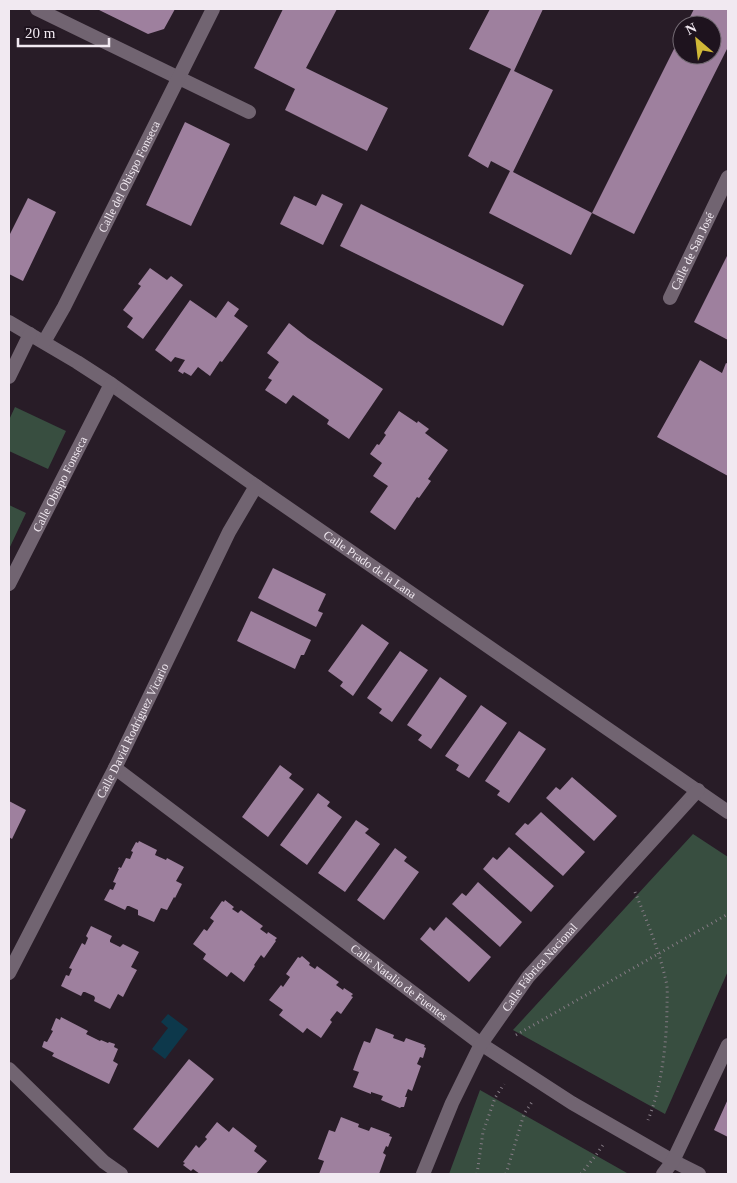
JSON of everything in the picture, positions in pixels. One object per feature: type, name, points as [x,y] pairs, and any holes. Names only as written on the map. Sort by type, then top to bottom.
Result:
[{"type":"street","points":[[37,9],[249,112]]},
{"type":"street","name":"Calle del Obispo Fonseca","points":[[44,342],[64,307],[213,9]]},
{"type":"street","name":"Calle de San José","points":[[670,298],[728,177]]},
{"type":"street","name":"Calle Prado de la Lana","points":[[9,322],[111,384],[728,812]]},
{"type":"street","points":[[9,377],[30,334]]},
{"type":"street","name":"Calle Obispo Fonseca","points":[[9,584],[111,384]]},
{"type":"street","name":"Calle David Rodríguez Vicario","points":[[9,973],[115,768],[229,532],[256,486]]},
{"type":"street","name":"Calle Natalio de Fuentes","points":[[115,768],[485,1047],[572,1103],[699,1174]]},
{"type":"street","name":"Calle Fábrica Nacional","points":[[423,1174],[452,1103],[528,977],[698,790]]},
{"type":"street","points":[[663,1174],[673,1161],[728,1045]]},
{"type":"street","points":[[9,1070],[104,1162],[121,1174]]},
{"type":"path","points":[[626,869],[650,928],[667,983],[667,1021],[663,1061],[654,1107],[638,1141]]},
{"type":"path","points":[[485,1047],[728,914]]},
{"type":"path","points":[[477,1174],[483,1132],[495,1098],[514,1066]]},
{"type":"path","points":[[506,1174],[524,1114],[543,1085]]},
{"type":"path","points":[[581,1174],[596,1156],[614,1127]]},
{"type":"green space","points":[[15,407],[66,431],[48,469],[9,451],[9,420]]},
{"type":"green space","points":[[9,505],[26,513],[9,549]]},
{"type":"green space","points":[[693,834],[728,857],[728,971],[665,1114],[513,1030]]},
{"type":"green space","points":[[480,1090],[627,1173],[449,1174]]},
{"type":"water","points":[[168,1014],[188,1029],[165,1059],[152,1049],[168,1028],[161,1022]]},
{"type":"building","points":[[97,9],[175,9],[164,29],[148,34]]},
{"type":"building","points":[[283,9],[337,9],[306,68],[388,108],[367,151],[285,110],[295,89],[254,68]]},
{"type":"building","points":[[490,9],[543,9],[514,71],[553,90],[513,172],[592,213],[571,255],[489,213],[510,171],[491,161],[488,168],[468,156],[511,69],[469,49]]},
{"type":"building","points":[[694,9],[728,9],[728,47],[722,59],[722,15],[691,15]]},
{"type":"building","points":[[672,53],[672,65],[719,65],[634,234],[592,213]]},
{"type":"building","points":[[185,122],[230,144],[191,226],[146,205]]},
{"type":"building","points":[[322,194],[343,204],[323,245],[280,224],[294,196],[316,206]]},
{"type":"building","points":[[28,198],[56,212],[23,281],[9,274],[9,236]]},
{"type":"building","points":[[361,204],[524,285],[503,326],[340,246]]},
{"type":"building","points":[[728,254],[728,340],[694,322]]},
{"type":"building","points":[[150,268],[167,280],[171,276],[183,285],[143,339],[127,327],[133,318],[123,310],[141,286],[138,284]]},
{"type":"building","points":[[190,300],[216,318],[228,301],[239,309],[234,316],[248,326],[210,376],[198,367],[191,376],[184,372],[183,374],[178,371],[185,360],[175,357],[171,362],[155,350]]},
{"type":"building","points":[[289,323],[383,389],[349,439],[327,424],[329,420],[293,395],[286,404],[265,390],[272,380],[268,378],[279,362],[267,353]]},
{"type":"building","points":[[700,360],[722,373],[726,363],[728,364],[728,476],[657,437]]},
{"type":"building","points":[[399,411],[429,429],[425,433],[448,450],[428,479],[431,481],[419,498],[417,497],[395,530],[370,512],[388,486],[373,476],[382,463],[370,454],[386,435],[384,433]]},
{"type":"building","points":[[273,568],[326,594],[318,611],[323,613],[316,627],[258,598]]},
{"type":"building","points":[[251,611],[311,640],[304,655],[301,655],[295,669],[237,641]]},
{"type":"building","points":[[362,624],[389,643],[353,696],[340,686],[343,682],[328,671]]},
{"type":"building","points":[[400,651],[428,670],[392,722],[379,713],[382,709],[367,698]]},
{"type":"building","points":[[440,677],[467,696],[431,749],[418,740],[422,735],[407,725]]},
{"type":"building","points":[[481,705],[507,723],[469,778],[456,770],[459,765],[445,756]]},
{"type":"building","points":[[519,731],[546,749],[509,803],[497,795],[500,791],[485,781]]},
{"type":"building","points":[[280,765],[292,774],[289,778],[304,789],[268,837],[242,817]]},
{"type":"building","points":[[572,777],[617,816],[594,841],[546,798],[556,787],[560,790]]},
{"type":"building","points":[[318,793],[330,802],[327,806],[342,817],[307,865],[280,845]]},
{"type":"building","points":[[9,801],[26,810],[12,839],[9,837]]},
{"type":"building","points":[[541,812],[585,852],[563,876],[515,834],[525,823],[528,825]]},
{"type":"building","points":[[356,820],[369,829],[365,833],[380,844],[345,892],[318,873]]},
{"type":"building","points":[[139,841],[157,850],[155,855],[166,860],[167,858],[184,867],[176,881],[182,884],[175,898],[167,910],[161,908],[154,922],[138,915],[138,910],[129,906],[125,910],[104,900],[110,889],[113,890],[116,883],[113,882],[119,867],[121,868],[126,858],[130,859],[133,852],[131,851],[136,842],[138,843]]},
{"type":"building","points":[[509,847],[554,886],[531,912],[483,869],[493,857],[497,860]]},
{"type":"building","points":[[395,848],[407,857],[404,861],[419,872],[384,920],[357,900]]},
{"type":"building","points":[[478,882],[522,922],[500,947],[452,904],[462,893],[466,896]]},
{"type":"building","points":[[225,900],[234,907],[232,909],[238,913],[241,910],[263,926],[260,929],[277,938],[264,958],[261,955],[244,982],[231,972],[227,977],[203,959],[206,954],[193,944],[204,929],[207,931],[214,921],[210,918],[222,901],[224,902]]},
{"type":"building","points":[[446,917],[491,957],[469,982],[420,939],[430,927],[434,931]]},
{"type":"building","points":[[91,926],[112,936],[110,942],[120,947],[123,944],[139,952],[131,967],[137,970],[123,997],[118,994],[110,1009],[94,1001],[94,996],[83,992],[81,996],[61,986],[66,975],[69,976],[72,969],[69,968],[82,943],[85,945],[88,938],[86,936]]},
{"type":"building","points":[[302,956],[310,963],[309,965],[315,969],[317,966],[339,982],[336,985],[353,994],[351,996],[353,997],[341,1014],[337,1011],[330,1020],[332,1022],[321,1038],[307,1028],[303,1033],[279,1015],[283,1010],[269,1000],[281,985],[283,987],[290,977],[286,974],[298,957]]},
{"type":"building","points":[[61,1017],[88,1031],[86,1034],[100,1041],[115,1044],[114,1047],[118,1049],[113,1061],[118,1064],[109,1084],[52,1056],[54,1053],[42,1047],[44,1041],[47,1042],[53,1031],[51,1030],[56,1018],[60,1020]]},
{"type":"building","points":[[376,1028],[394,1035],[393,1038],[404,1042],[406,1038],[425,1045],[423,1058],[420,1057],[417,1064],[421,1066],[412,1091],[408,1089],[404,1107],[400,1108],[381,1100],[383,1096],[371,1092],[371,1094],[353,1087],[359,1072],[353,1070],[358,1056],[364,1041],[370,1043]]},
{"type":"building","points":[[189,1059],[214,1079],[158,1148],[133,1129]]},
{"type":"building","points":[[728,1099],[728,1137],[714,1130]]},
{"type":"building","points":[[341,1117],[359,1124],[358,1127],[369,1131],[371,1127],[390,1134],[389,1136],[392,1137],[383,1153],[386,1155],[379,1174],[319,1174],[324,1161],[318,1159],[329,1130],[335,1132]]},
{"type":"building","points":[[217,1122],[229,1132],[233,1127],[257,1146],[254,1151],[267,1161],[256,1174],[200,1174],[193,1169],[191,1171],[183,1165],[185,1163],[183,1162],[196,1145],[199,1148],[207,1139],[205,1137]]}]
